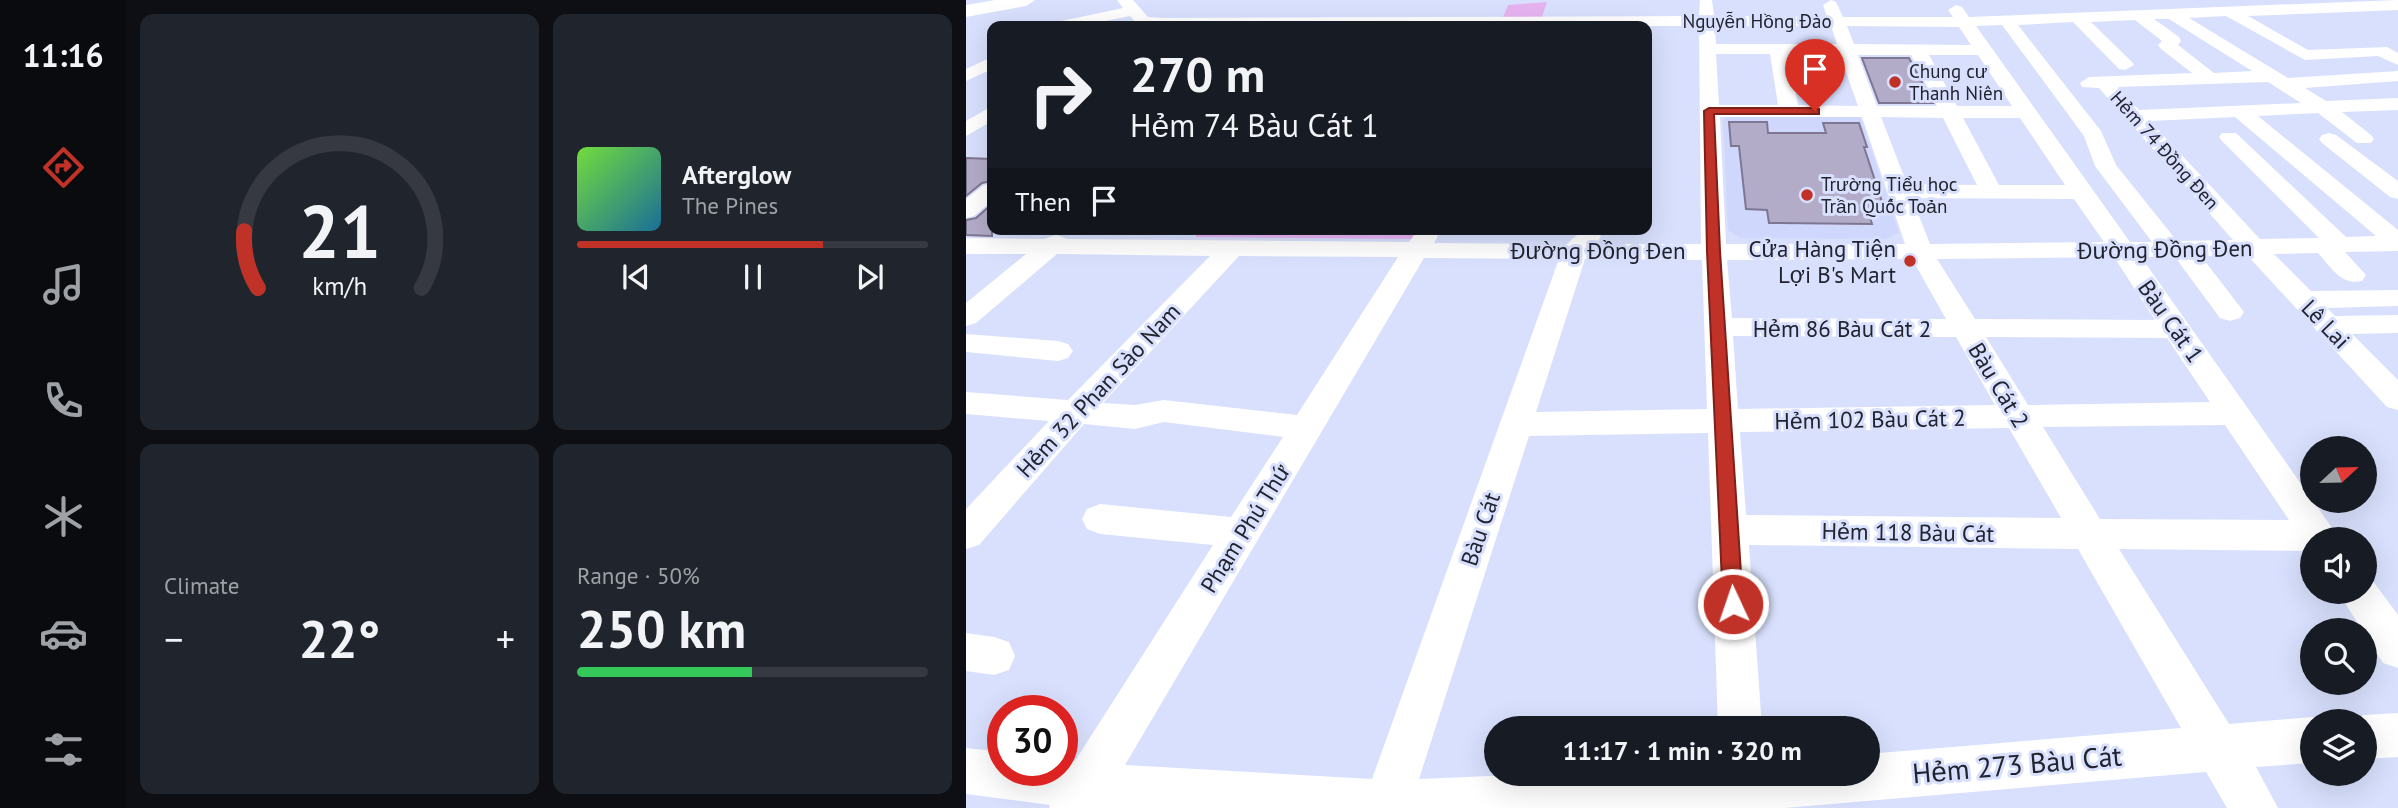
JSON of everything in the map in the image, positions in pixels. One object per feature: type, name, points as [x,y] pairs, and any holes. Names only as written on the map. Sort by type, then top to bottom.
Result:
[{"type":"main road","points":[[974,7],[1026,0]]},
{"type":"street","name":"Bàu Cát 1","points":[[1949,0],[2314,527]]},
{"type":"street","points":[[2030,0],[2047,19]]},
{"type":"street","points":[[2083,0],[2101,17]]},
{"type":"street","points":[[2159,0],[2175,14],[2322,107],[2364,139],[2329,139],[2398,192]]},
{"type":"street","points":[[2270,0],[2285,9]]},
{"type":"street","points":[[1282,21],[1291,1]]},
{"type":"street","points":[[1547,20],[1553,1]]},
{"type":"street","points":[[1494,21],[1501,4]]},
{"type":"street","name":"Nguyễn Hồng Đào","points":[[1538,21],[1620,17],[1707,23],[1964,22],[2367,4],[2398,5]]},
{"type":"street","points":[[2367,4],[2376,27]]},
{"type":"street","points":[[1176,21],[1265,6]]},
{"type":"street","points":[[2228,11],[2305,55],[2388,39],[2376,27],[2327,7]]},
{"type":"street","points":[[1079,21],[1132,8]]},
{"type":"street","points":[[2255,10],[2338,47],[2381,51],[2398,60]]},
{"type":"street","points":[[2138,15],[2172,41],[2167,45],[2212,80]]},
{"type":"street","points":[[2078,18],[2124,65]]},
{"type":"street","points":[[2006,20],[2095,135],[2106,166],[2230,312]]},
{"type":"street","points":[[1739,716],[1714,251],[1707,23],[1778,49],[1837,24],[1917,49],[1983,50]]},
{"type":"street","name":"Bàu Cát 2","points":[[1837,24],[1920,252],[2254,808]]},
{"type":"street","points":[[1778,49],[1789,111]]},
{"type":"street","points":[[1917,49],[1992,192]]},
{"type":"street","points":[[966,76],[987,58]]},
{"type":"street","points":[[2056,83],[2398,76]]},
{"type":"street","name":"Hẻm 74 Đồng Đen","points":[[2104,83],[2254,248]]},
{"type":"street","points":[[2134,116],[2398,104]]},
{"type":"street","points":[[2376,105],[2398,120]]},
{"type":"street","points":[[966,108],[987,110]]},
{"type":"street","points":[[1709,111],[2027,112]]},
{"type":"street","points":[[2241,112],[2394,246]]},
{"type":"street","points":[[966,130],[987,114]]},
{"type":"street","points":[[2229,137],[2332,245],[2353,275]]},
{"type":"street","points":[[2053,150],[2100,150]]},
{"type":"street","points":[[1897,191],[2082,192]]},
{"type":"street","points":[[966,212],[987,194]]},
{"type":"street","name":"Đường Đồng Đen","points":[[966,246],[1060,238],[1181,238],[1232,248],[1424,239],[1578,236],[1714,251],[2123,251],[2332,245],[2394,246]]},
{"type":"street","name":"Bàu Cát","points":[[1386,806],[1578,236]]},
{"type":"street","points":[[966,317],[1060,238]]},
{"type":"street","name":"Phạm Phú Thứ","points":[[1080,797],[1424,239]]},
{"type":"street","name":"Hẻm 32 Phan Sào Nam","points":[[966,534],[1075,412],[1232,248]]},
{"type":"street","name":"Lê Lai","points":[[2254,248],[2398,399]]},
{"type":"street","points":[[2303,300],[2398,298]]},
{"type":"street","points":[[2326,325],[2398,324]]},
{"type":"street","name":"Hẻm 86 Bàu Cát 2","points":[[1718,327],[2177,329]]},
{"type":"street","points":[[966,343],[1058,351]]},
{"type":"street","points":[[966,403],[1135,417],[1164,411],[1306,428]]},
{"type":"street","name":"Hẻm 102 Bàu Cát 2","points":[[1516,424],[2235,413]]},
{"type":"street","points":[[1100,519],[1242,533]]},
{"type":"street","name":"Hẻm 118 Bàu Cát","points":[[1729,530],[2300,537]]},
{"type":"street","points":[[2366,604],[2398,649]]},
{"type":"street","points":[[2377,736],[2398,734]]},
{"type":"street","name":"Hẻm 273 Bàu Cát","points":[[1880,771],[2300,741]]},
{"type":"street","name":"Hẻm 273 Bàu Cát","points":[[966,771],[1080,797],[1386,806],[1671,786]]},
{"type":"shaded area","points":[[1547,2],[1542,17],[1503,17],[1508,5]]},
{"type":"shaded area","name":"Trường Tiểu học Trần Quốc Toản","points":[[1860,116],[1899,233],[1886,239],[1740,238],[1728,230],[1723,119]]},
{"type":"shaded area","points":[[1196,235],[1421,235],[1419,239],[1195,237]]},
{"type":"building","name":"Chung cư Thanh Niên","points":[[1862,58],[1909,58],[1933,103],[1879,103]]},
{"type":"building","name":"Trường Tiểu học Trần Quốc Toản","points":[[1729,122],[1767,122],[1768,133],[1826,133],[1823,123],[1859,123],[1885,211],[1868,211],[1872,224],[1769,223],[1767,210],[1746,209],[1739,146],[1731,146]]},
{"type":"building","points":[[966,158],[987,159],[987,182],[966,196]]},
{"type":"building","points":[[987,208],[987,235],[992,236],[966,235],[966,220],[976,218]]},
{"type":"place","name":"Chung cư Thanh Niên","points":[[1895,82]]},
{"type":"place","name":"Trường Tiểu học Trần Quốc Toản","points":[[1807,195]]},
{"type":"place","name":"Cửa Hàng Tiện Lợi B's Mart","points":[[1910,261]]},
{"type":"route","points":[[1733,604],[1709,111],[1815,111]]}]
